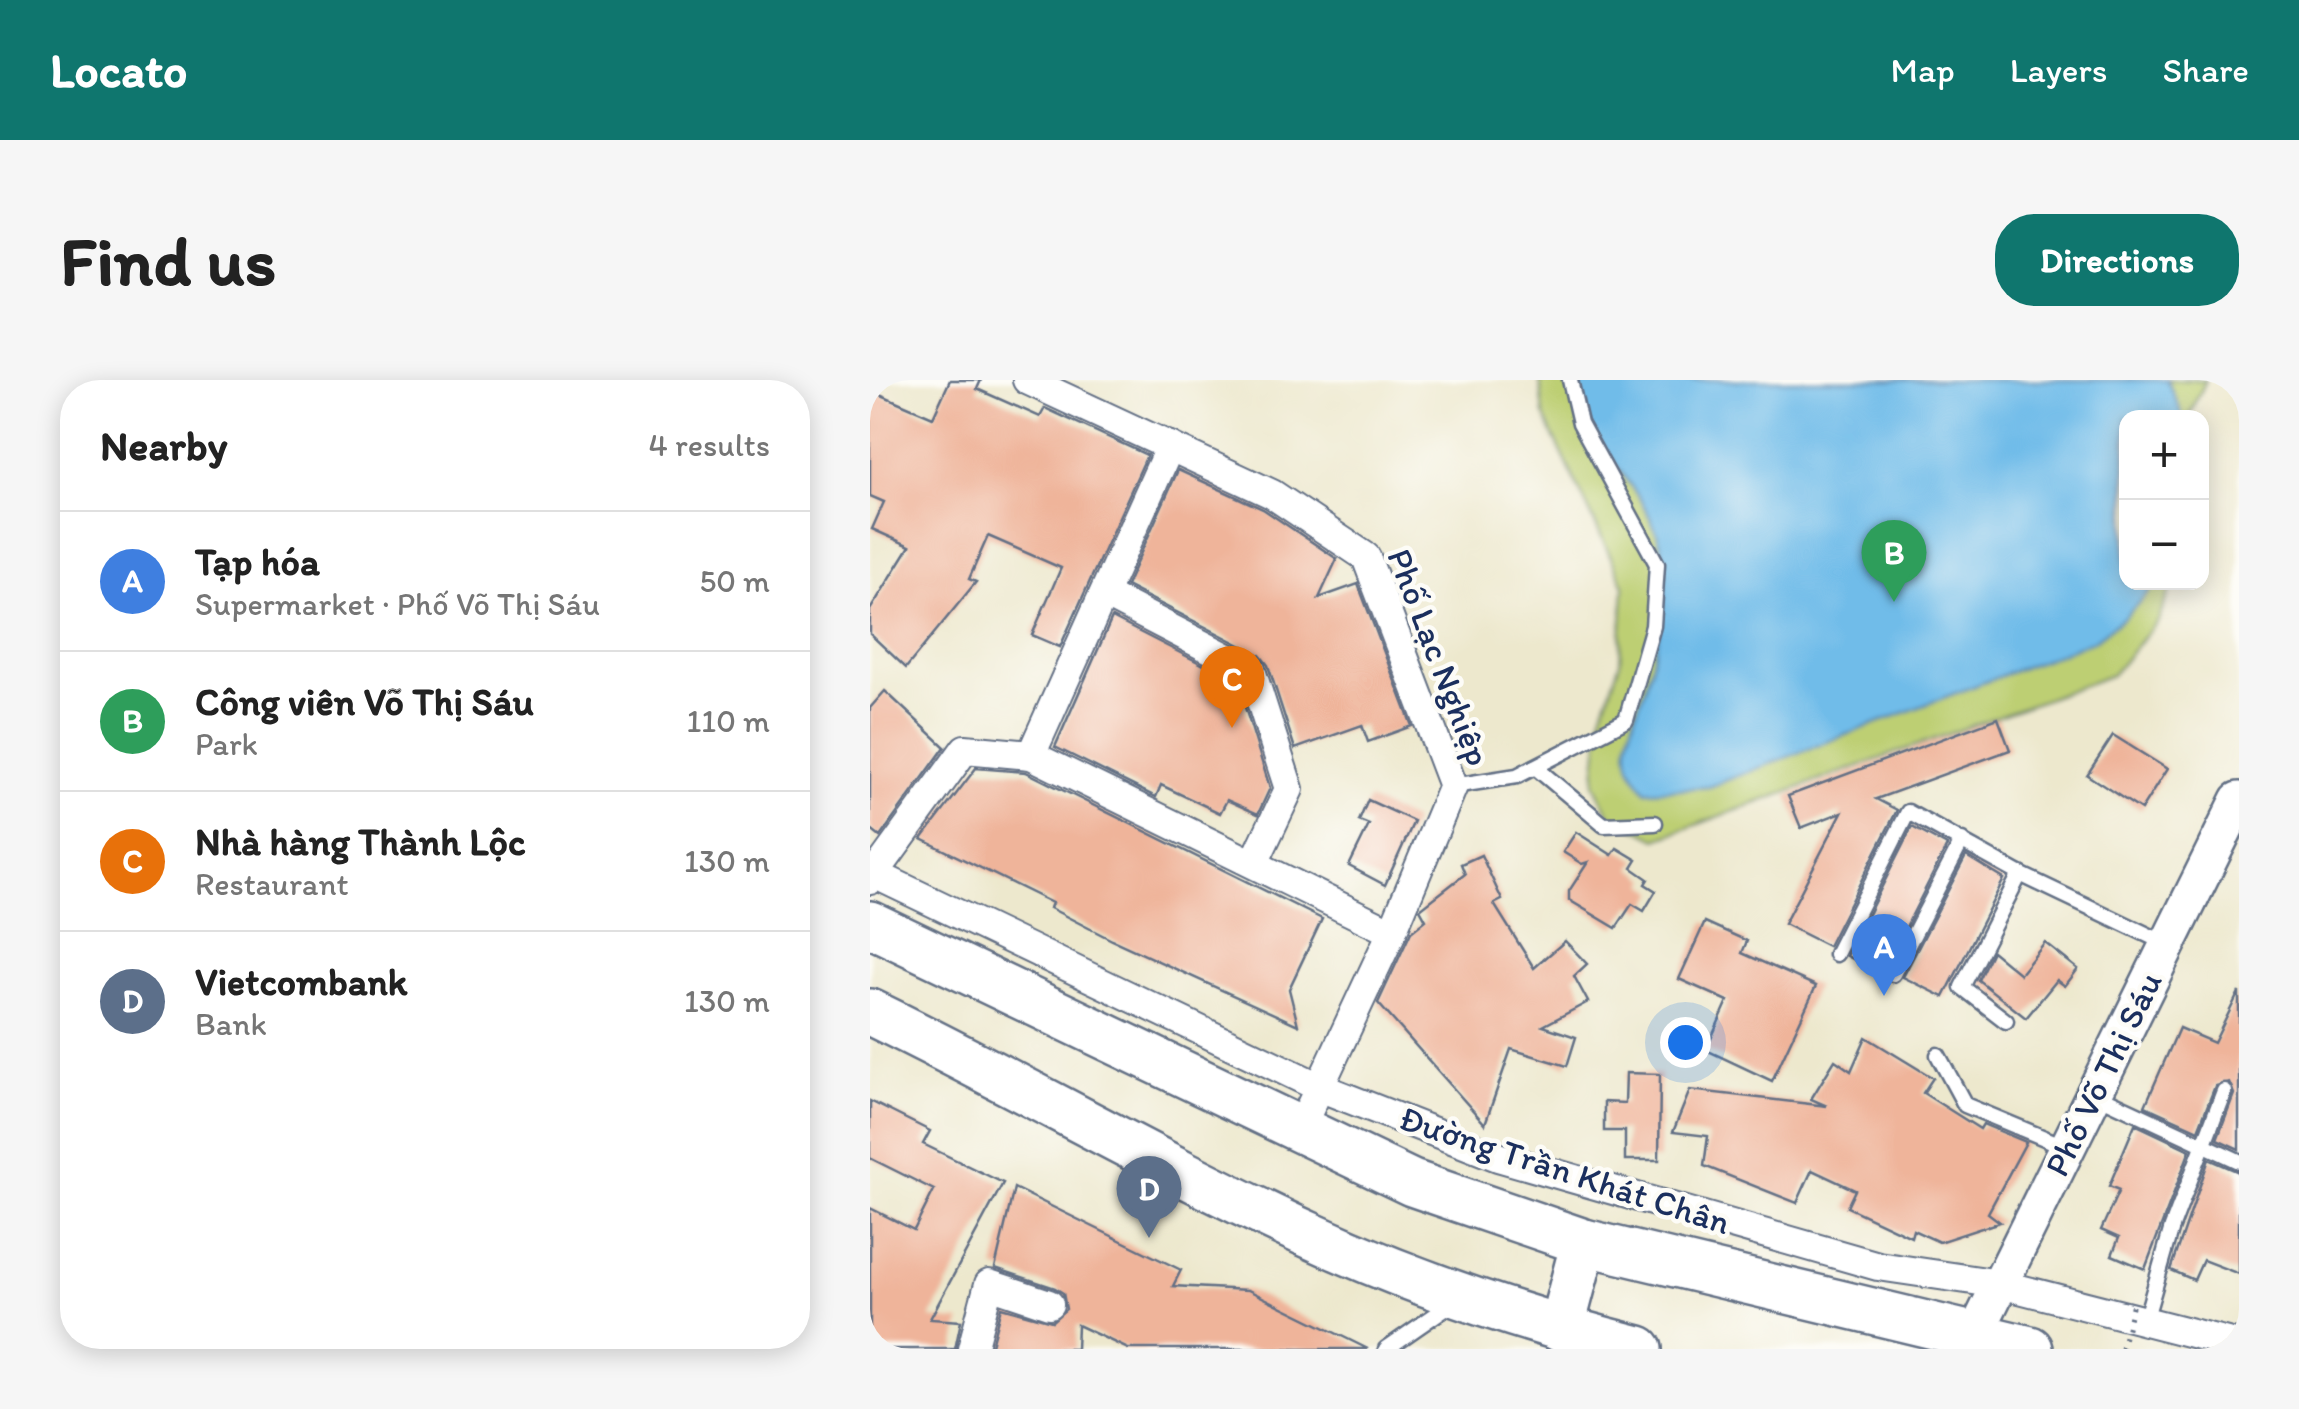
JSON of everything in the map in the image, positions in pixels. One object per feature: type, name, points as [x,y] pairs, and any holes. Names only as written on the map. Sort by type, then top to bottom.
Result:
[{"type":"main road","name":"Đường Trần Khát Chân","points":[[870,924],[1412,1183],[1584,1242],[1972,1342],[2030,1349]]},
{"type":"main road","points":[[870,1012],[1301,1231],[1463,1296],[1561,1329],[1639,1349]]},
{"type":"main road","points":[[1561,1329],[1584,1242]]},
{"type":"street","name":"Phố Lạc Nghiệp","points":[[1027,380],[1272,494],[1366,556],[1454,786],[1392,932],[1299,1131]]},
{"type":"street","points":[[1031,754],[1170,446]]},
{"type":"street","points":[[1104,594],[1251,670],[1290,789],[1255,861]]},
{"type":"street","points":[[871,875],[966,748],[1031,754],[1255,861],[1392,932]]},
{"type":"street","name":"Phố Võ Thị Sáu","points":[[1972,1342],[2239,800]]},
{"type":"street","name":"Đường Trần Khát Chân","points":[[871,875],[1318,1087],[1517,1162],[1878,1266],[2140,1310],[2239,1345]]},
{"type":"street","points":[[972,1349],[989,1284],[1049,1304]]},
{"type":"lane","points":[[1454,786],[1517,776],[1626,720],[1652,626],[1658,564],[1580,423],[1570,380]]},
{"type":"lane","points":[[1535,767],[1604,825],[1656,824]]},
{"type":"lane","points":[[1836,954],[1908,812],[2020,874],[2167,944]]},
{"type":"lane","points":[[1893,974],[1962,841]]},
{"type":"lane","points":[[2006,1021],[1962,987],[2020,874]]},
{"type":"lane","points":[[1938,1055],[1965,1105],[2067,1147]]},
{"type":"lane","points":[[2140,1310],[2224,1092]]},
{"type":"lane","points":[[2093,1094],[2239,1161]]},
{"type":"lane","points":[[1386,1349],[1463,1296]]},
{"type":"path","points":[[2122,1349],[2140,1310]]},
{"type":"green space","points":[[1540,380],[2206,380],[2192,410],[2119,410],[2119,590],[2170,590],[2158,620],[2112,675],[1657,839],[1610,815],[1594,784],[1602,715],[1620,662],[1624,585],[1544,415]]},
{"type":"water","points":[[1573,380],[2167,380],[2180,410],[2119,410],[2119,590],[2150,590],[2125,617],[2093,641],[1709,787],[1646,791],[1630,766],[1628,745],[1661,620],[1663,555],[1645,509],[1590,426]]},
{"type":"building","points":[[950,380],[981,380],[977,389],[1040,417],[1045,408],[1147,455],[1060,647],[1032,635],[1061,568],[988,536],[969,579],[976,582],[906,668],[870,634],[870,610],[910,546],[872,529],[884,502],[870,496],[870,390],[933,417]]},
{"type":"building","points":[[1178,470],[1263,509],[1337,559],[1319,598],[1358,584],[1412,726],[1368,742],[1362,725],[1295,749],[1268,665],[1260,655],[1126,586]]},
{"type":"building","points":[[1112,618],[1237,682],[1270,788],[1258,814],[1227,800],[1220,813],[1161,785],[1156,797],[1055,747]]},
{"type":"building","points":[[885,691],[945,747],[880,837],[870,829],[870,708]]},
{"type":"building","points":[[1998,718],[2010,750],[1876,799],[1897,810],[1828,946],[1784,924],[1842,812],[1801,828],[1788,796]]},
{"type":"building","points":[[2113,735],[2167,769],[2141,810],[2087,775]]},
{"type":"building","points":[[976,768],[1026,772],[1322,919],[1289,989],[1298,1025],[1112,940],[1050,908],[1052,903],[922,839]]},
{"type":"building","points":[[1368,800],[1414,821],[1385,885],[1349,866],[1369,825],[1359,821]]},
{"type":"building","points":[[1912,827],[1947,846],[1882,974],[1847,956]]},
{"type":"building","points":[[1576,832],[1612,855],[1617,848],[1637,860],[1632,868],[1648,879],[1645,884],[1656,891],[1644,911],[1632,904],[1616,928],[1569,900],[1569,891],[1588,862],[1582,864],[1563,852]]},
{"type":"building","points":[[1481,855],[1502,900],[1494,904],[1534,968],[1565,941],[1587,964],[1574,976],[1588,1002],[1543,1026],[1576,1037],[1567,1066],[1511,1049],[1485,1124],[1378,1003],[1411,932],[1426,920],[1420,909],[1465,874],[1461,864]]},
{"type":"building","points":[[1966,856],[2004,879],[1944,997],[1903,977]]},
{"type":"building","points":[[1705,922],[1747,941],[1742,953],[1816,986],[1772,1081],[1706,1050],[1728,1001],[1679,979]]},
{"type":"building","points":[[2045,943],[2078,969],[2065,986],[2057,980],[2026,1018],[1978,980],[1992,951],[2020,974]]},
{"type":"building","points":[[2239,992],[2239,1149],[2217,1139],[2234,1094],[2229,1082],[2215,1086],[2198,1130],[2145,1106],[2179,1028],[2214,1043]]},
{"type":"building","points":[[1866,1037],[1933,1078],[1923,1093],[1980,1129],[1983,1124],[2026,1142],[1988,1213],[2000,1222],[1939,1242],[1913,1230],[1911,1237],[1847,1207],[1855,1190],[1812,1170],[1797,1203],[1704,1166],[1708,1136],[1673,1132],[1690,1090],[1827,1106],[1811,1099],[1835,1060],[1851,1071]]},
{"type":"building","points":[[1626,1073],[1660,1074],[1659,1160],[1625,1160],[1625,1131],[1604,1131],[1604,1102],[1625,1103]]},
{"type":"building","points":[[870,1101],[930,1131],[923,1144],[1003,1183],[930,1319],[961,1321],[955,1349],[870,1349],[870,1208],[914,1230],[934,1190],[870,1158]]},
{"type":"building","points":[[2135,1124],[2190,1150],[2145,1269],[2112,1255],[2119,1238],[2101,1230],[2119,1190],[2109,1186]]},
{"type":"building","points":[[2209,1159],[2239,1172],[2239,1274],[2203,1260],[2194,1280],[2171,1270]]},
{"type":"building","points":[[1014,1188],[1181,1270],[1173,1286],[1248,1290],[1368,1349],[1128,1349],[1077,1325],[1076,1349],[990,1349],[1001,1307],[1052,1321],[1066,1309],[1063,1293],[1055,1288],[995,1268]]},
{"type":"place","name":"Công viên Võ Thị Sáu","points":[[1894,602]]},
{"type":"place","name":"Nhà hàng Thành Lộc","points":[[1232,728]]},
{"type":"place","name":"Tạp hóa","points":[[1884,996]]},
{"type":"place","name":"Vietcombank","points":[[1149,1238]]}]
